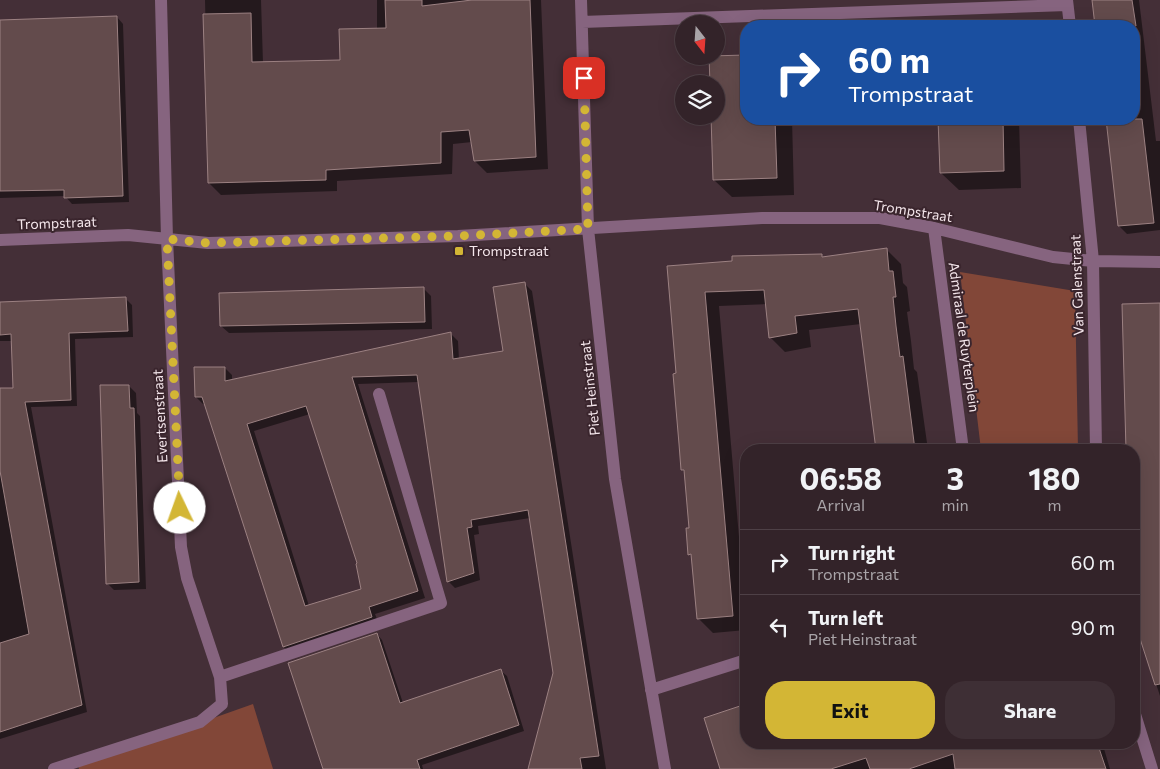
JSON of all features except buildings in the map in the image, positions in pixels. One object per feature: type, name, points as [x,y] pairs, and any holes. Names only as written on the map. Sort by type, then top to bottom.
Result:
[{"type":"street","name":"Evertsenstraat","points":[[58,769],[200,722],[222,704],[220,677],[187,578],[181,546],[167,239],[161,0]]},
{"type":"street","name":"Piet Heinstraat","points":[[581,0],[588,229],[615,479],[651,690],[661,768]]},
{"type":"street","points":[[582,22],[1067,3],[1069,20]]},
{"type":"street","name":"Van Galenstraat","points":[[1080,125],[1093,261],[1096,444]]},
{"type":"street","name":"Trompstraat","points":[[0,240],[128,235],[208,243],[458,236],[762,218],[880,218],[934,228],[1053,257],[1093,261],[1160,262]]},
{"type":"street","name":"Admiraal de Ruyterplein","points":[[934,228],[963,444]]},
{"type":"street","points":[[220,677],[441,603],[379,394]]},
{"type":"street","points":[[651,690],[740,662]]},
{"type":"street","points":[[1140,731],[1152,769]]},
{"type":"shaded area","points":[[960,272],[1075,291],[1078,444],[980,444]]},
{"type":"shaded area","points":[[253,704],[273,769],[79,769],[78,766]]},
{"type":"place","name":"Trompstraat","points":[[459,251]]},
{"type":"route","points":[[180,508],[167,239],[208,243],[458,236],[588,229],[584,78]]}]
